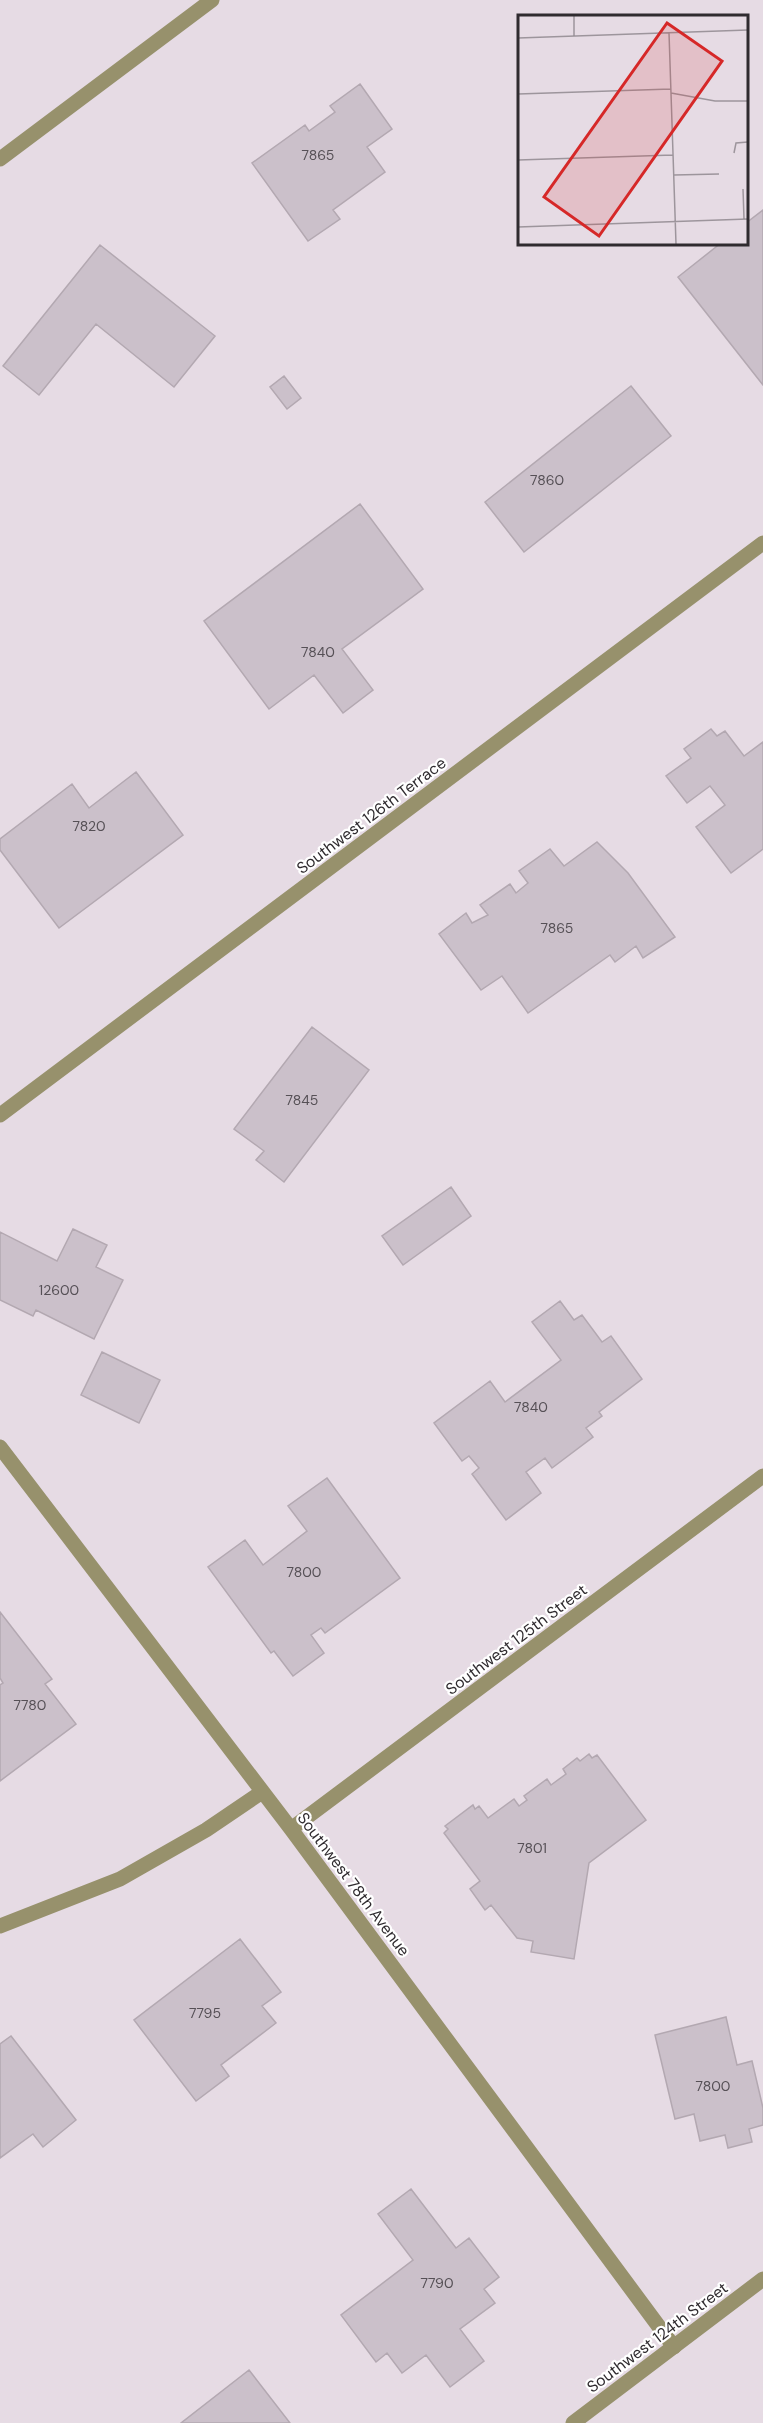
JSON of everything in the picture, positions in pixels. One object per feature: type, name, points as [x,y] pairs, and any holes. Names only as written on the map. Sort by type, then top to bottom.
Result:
[{"type":"street","points":[[0,159],[212,0]]},
{"type":"street","name":"Southwest 126th Terrace","points":[[0,1115],[763,543]]},
{"type":"street","name":"Southwest 78th Avenue","points":[[0,1446],[291,1829],[674,2347]]},
{"type":"street","name":"Southwest 125th Street","points":[[291,1829],[763,1476]]},
{"type":"street","points":[[0,1926],[120,1879],[197,1836],[262,1792]]},
{"type":"street","name":"Southwest 124th Street","points":[[573,2423],[763,2280]]},
{"type":"building","points":[[360,84],[392,129],[367,147],[385,172],[333,210],[340,219],[308,241],[252,163],[305,125],[309,131],[335,112],[330,106]]},
{"type":"building","points":[[763,210],[763,385],[678,277],[720,244],[748,244],[748,221]]},
{"type":"building","points":[[100,245],[215,336],[174,387],[96,324],[39,395],[3,366]]},
{"type":"building","points":[[284,376],[301,398],[287,409],[270,387]]},
{"type":"building","points":[[631,386],[671,436],[524,552],[485,502]]},
{"type":"building","points":[[360,504],[423,589],[342,649],[373,690],[343,713],[314,675],[269,709],[204,621]]},
{"type":"building","points":[[711,729],[717,736],[725,731],[744,756],[763,742],[763,849],[731,873],[696,827],[725,805],[710,786],[687,803],[666,776],[691,758],[684,749]]},
{"type":"building","points":[[136,772],[183,835],[59,928],[0,850],[0,839],[72,784],[89,808]]},
{"type":"building","points":[[597,842],[628,873],[675,937],[643,958],[636,946],[615,962],[610,955],[528,1013],[502,976],[481,990],[439,934],[466,913],[472,923],[488,915],[480,905],[510,884],[516,893],[528,883],[519,871],[550,849],[564,866]]},
{"type":"building","points":[[312,1027],[369,1070],[284,1182],[256,1160],[264,1151],[234,1129]]},
{"type":"building","points":[[451,1187],[471,1216],[403,1265],[382,1236]]},
{"type":"building","points":[[73,1229],[107,1245],[96,1267],[123,1280],[94,1339],[36,1310],[33,1316],[0,1300],[0,1232],[57,1261]]},
{"type":"building","points":[[560,1301],[574,1320],[582,1315],[602,1342],[611,1336],[642,1379],[599,1412],[602,1416],[586,1428],[593,1437],[552,1468],[545,1458],[526,1472],[541,1493],[506,1520],[472,1474],[479,1468],[469,1456],[462,1461],[434,1423],[490,1381],[505,1402],[561,1360],[532,1322]]},
{"type":"building","points":[[102,1352],[160,1380],[139,1423],[81,1395]]},
{"type":"building","points":[[327,1478],[400,1578],[325,1633],[321,1628],[311,1635],[324,1653],[293,1676],[274,1651],[271,1653],[208,1567],[245,1540],[263,1565],[307,1531],[288,1506]]},
{"type":"building","points":[[0,1612],[52,1679],[45,1684],[76,1724],[0,1781],[0,1685],[3,1683],[0,1678]]},
{"type":"building","points":[[589,1754],[592,1758],[597,1755],[646,1820],[589,1863],[574,1959],[531,1952],[533,1941],[517,1938],[491,1905],[485,1910],[470,1889],[480,1881],[444,1833],[448,1829],[445,1826],[473,1805],[475,1809],[479,1806],[488,1818],[514,1799],[519,1806],[527,1800],[524,1796],[547,1779],[551,1785],[566,1774],[563,1769],[577,1758],[580,1761]]},
{"type":"building","points":[[240,1939],[281,1992],[262,2006],[276,2023],[221,2065],[229,2076],[196,2101],[134,2020]]},
{"type":"building","points":[[726,2017],[737,2065],[752,2061],[763,2108],[763,2125],[749,2129],[752,2142],[728,2148],[725,2135],[700,2141],[694,2114],[675,2119],[655,2035]]},
{"type":"building","points":[[11,2036],[76,2120],[43,2147],[33,2134],[0,2158],[0,2044]]},
{"type":"building","points":[[411,2189],[456,2248],[469,2238],[499,2277],[484,2289],[495,2303],[460,2329],[484,2361],[450,2387],[426,2355],[402,2373],[387,2353],[376,2362],[341,2315],[413,2260],[378,2214]]},
{"type":"building","points":[[249,2370],[290,2423],[181,2423]]}]
